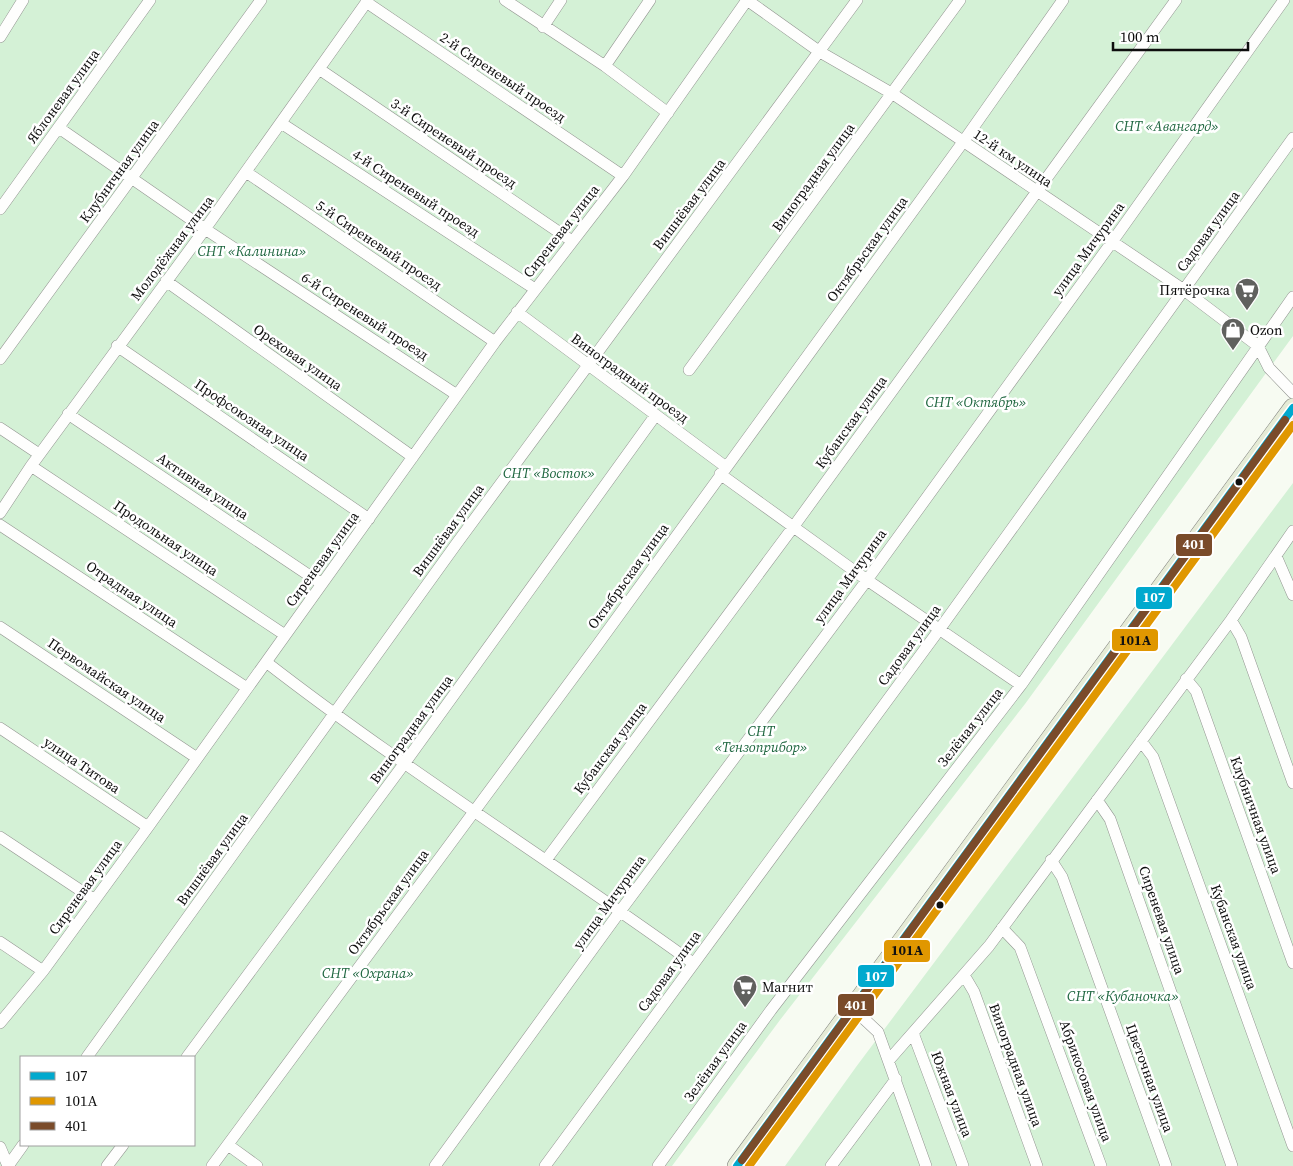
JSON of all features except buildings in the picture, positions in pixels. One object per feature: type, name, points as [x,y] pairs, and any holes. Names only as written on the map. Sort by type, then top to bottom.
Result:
[{"type":"highway","points":[[750,1166],[855,1016],[1293,408]]},
{"type":"highway","points":[[737,1166],[855,1016],[1293,426]]},
{"type":"street","points":[[0,36],[23,0]]},
{"type":"street","name":"Яблоневая улица","points":[[0,208],[150,0]]},
{"type":"street","name":"Клубничная улица","points":[[0,359],[132,180],[261,0]]},
{"type":"street","points":[[505,0],[543,27],[605,66],[668,113]]},
{"type":"street","points":[[543,27],[561,0]]},
{"type":"street","points":[[605,66],[650,0]]},
{"type":"street","name":"Вишнёвая улица","points":[[87,1056],[588,366],[857,0]]},
{"type":"street","name":"Виноградная улица","points":[[689,370],[960,0]]},
{"type":"street","name":"Октябрьская улица","points":[[212,1166],[598,644],[963,142],[1063,0]]},
{"type":"street","name":"Кубанская улица","points":[[546,860],[794,526],[1176,0]]},
{"type":"street","name":"улица Мичурина","points":[[435,1166],[620,910],[867,580],[1112,242],[1284,0]]},
{"type":"street","name":"Молодёжная улица","points":[[0,513],[30,466],[205,229],[367,1]]},
{"type":"street","name":"2-й Сиреневый проезд","points":[[367,1],[623,176]]},
{"type":"street","name":"12-й км улица","points":[[750,1],[820,52],[893,94],[1037,193],[1184,290],[1258,346]]},
{"type":"street","name":"Сиреневая улица","points":[[0,1023],[43,971],[495,342],[623,176],[750,1]]},
{"type":"street","name":"3-й Сиреневый проезд","points":[[319,69],[572,241]]},
{"type":"street","name":"4-й Сиреневый проезд","points":[[281,123],[535,289]]},
{"type":"street","name":"6-й Сиреневый проезд","points":[[59,128],[205,229],[457,395]]},
{"type":"street","name":"Садовая улица","points":[[545,1166],[939,630],[1293,138]]},
{"type":"street","name":"5-й Сиреневый проезд","points":[[246,172],[495,342]]},
{"type":"street","name":"Ореховая улица","points":[[166,281],[413,457]]},
{"type":"street","name":"Зелёная улица","points":[[658,1166],[771,1010],[1021,685],[1293,297]]},
{"type":"street","name":"Виноградный проезд","points":[[517,312],[655,416],[794,526],[867,580],[1021,685]]},
{"type":"street","name":"Профсоюзная улица","points":[[117,346],[369,519]]},
{"type":"street","points":[[1258,346],[1269,368],[1293,393]]},
{"type":"street","name":"Активная улица","points":[[68,414],[322,584]]},
{"type":"street","name":"Виноградная улица","points":[[188,1056],[404,764],[655,416]]},
{"type":"street","points":[[0,428],[39,454]]},
{"type":"street","name":"Продольная улица","points":[[30,466],[285,635]]},
{"type":"street","name":"Отрадная улица","points":[[0,524],[247,688]]},
{"type":"street","points":[[889,1060],[964,975],[1002,928],[1231,620],[1293,531]]},
{"type":"street","points":[[1276,556],[1293,595]]},
{"type":"street","points":[[1231,620],[1241,637],[1293,783]]},
{"type":"street","name":"Первомайская улица","points":[[0,627],[197,758]]},
{"type":"street","points":[[266,662],[334,715],[620,910],[694,963]]},
{"type":"street","name":"Клубничная улица","points":[[1186,679],[1196,691],[1293,963]]},
{"type":"street","name":"улица Титова","points":[[0,728],[148,827]]},
{"type":"street","name":"Кубанская улица","points":[[1141,740],[1153,757],[1293,1146]]},
{"type":"street","name":"Сиреневая улица","points":[[1096,800],[1110,818],[1232,1166]]},
{"type":"street","points":[[0,837],[95,900]]},
{"type":"street","name":"Цветочная улица","points":[[1052,860],[1062,877],[1166,1166]]},
{"type":"street","name":"Абрикосовая улица","points":[[1002,928],[1020,947],[1101,1166]]},
{"type":"street","points":[[0,942],[43,971]]},
{"type":"street","name":"Виноградная улица","points":[[964,975],[974,992],[1037,1166]]},
{"type":"street","points":[[855,1016],[878,1032],[896,1079],[924,1165]]},
{"type":"street","name":"Южная улица","points":[[913,1033],[963,1166]]},
{"type":"street","points":[[831,1166],[896,1079]]},
{"type":"street","points":[[228,1145],[257,1166]]},
{"type":"street","points":[[8,1166],[22,1146]]},
{"type":"street","points":[[107,1166],[121,1146]]},
{"type":"street","points":[[0,1147],[8,1166]]},
{"type":"green space","points":[[0,0],[1293,0],[1293,336],[1025,704],[780,1020],[672,1166],[0,1166]]},
{"type":"green space","name":"СНТ «Кубаночка»","points":[[1293,483],[1293,1166],[785,1166],[856,1067]]},
{"type":"transit line","name":"107","points":[[737,1166],[1293,408]]},
{"type":"transit line","name":"401","points":[[742,1160],[1285,420]]},
{"type":"transit line","name":"101А","points":[[749,1166],[1293,425]]},
{"type":"place","name":"Пятёрочка","points":[[1247,311]]},
{"type":"place","name":"Ozon","points":[[1233,351]]},
{"type":"place","name":"Магнит","points":[[745,1008]]},
{"type":"park label","name":"СНТ «Авангард»","points":[[1167,126]]},
{"type":"park label","name":"СНТ «Калинина»","points":[[252,251]]},
{"type":"park label","name":"СНТ «Октябрь»","points":[[976,402]]},
{"type":"park label","name":"СНТ «Восток»","points":[[549,473]]},
{"type":"park label","name":"СНТ «Тензоприбор»","points":[[761,740]]},
{"type":"park label","name":"СНТ «Охрана»","points":[[368,973]]}]
